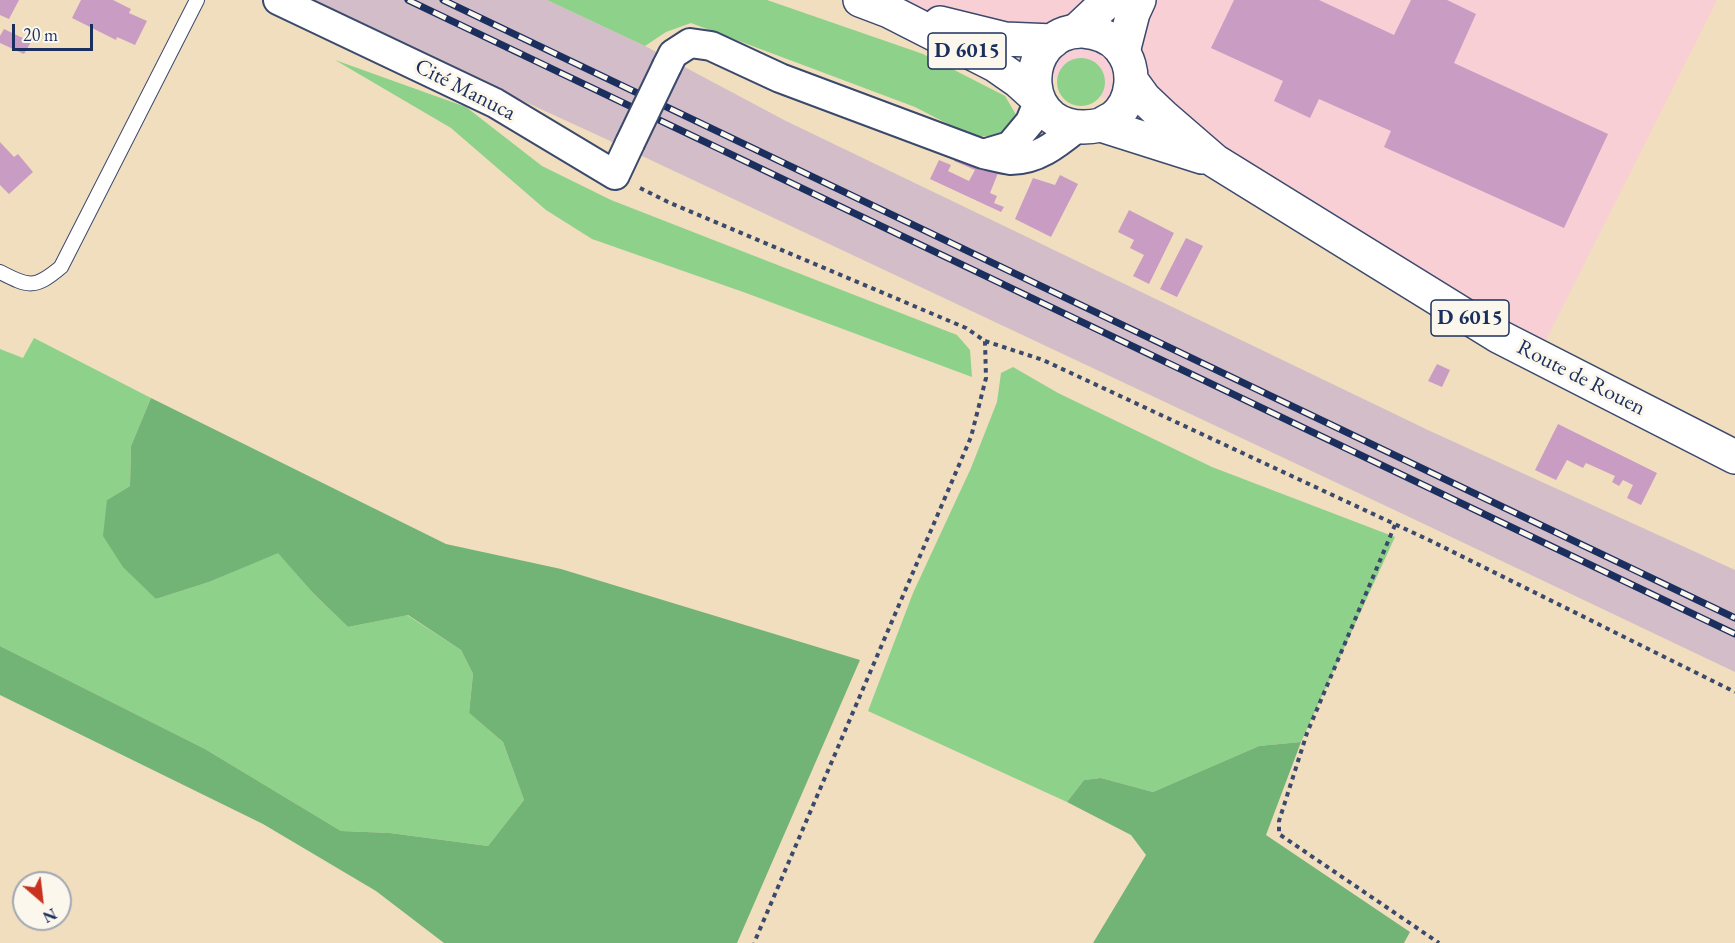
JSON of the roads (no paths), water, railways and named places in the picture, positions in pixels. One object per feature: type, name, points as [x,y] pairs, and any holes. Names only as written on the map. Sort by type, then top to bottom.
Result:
[{"type":"main road","points":[[1109,0],[1065,36],[1048,45],[1035,69],[1035,87],[1046,112],[1057,121],[1071,127],[1089,126],[1114,117],[1124,106],[1130,91],[1127,66],[1133,13],[1139,0]]},
{"type":"main road","name":"D 6015","points":[[875,6],[1005,39],[1065,36]]},
{"type":"main road","name":"D 6015","points":[[875,6],[995,65],[1039,100]]},
{"type":"main road","points":[[1065,36],[1092,32],[1107,37],[1120,47],[1127,66]]},
{"type":"main road","name":"Route de Rouen","points":[[1127,66],[1144,98],[1215,161],[1498,336],[1735,457]]},
{"type":"main road","name":"Route de Rouen","points":[[1089,126],[1215,161]]},
{"type":"street","name":"Cité Manuca","points":[[279,0],[495,103],[615,175],[673,54],[690,43],[711,46],[780,78],[983,154]]},
{"type":"street","points":[[983,154],[1010,146],[1030,122],[1039,100]]},
{"type":"street","points":[[983,154],[1011,160],[1038,155],[1089,126]]},
{"type":"lane","points":[[0,272],[23,283],[33,284],[46,280],[61,267],[197,0]]},
{"type":"railway","points":[[408,0],[1735,634]]},
{"type":"railway","points":[[443,0],[1735,618]]}]
